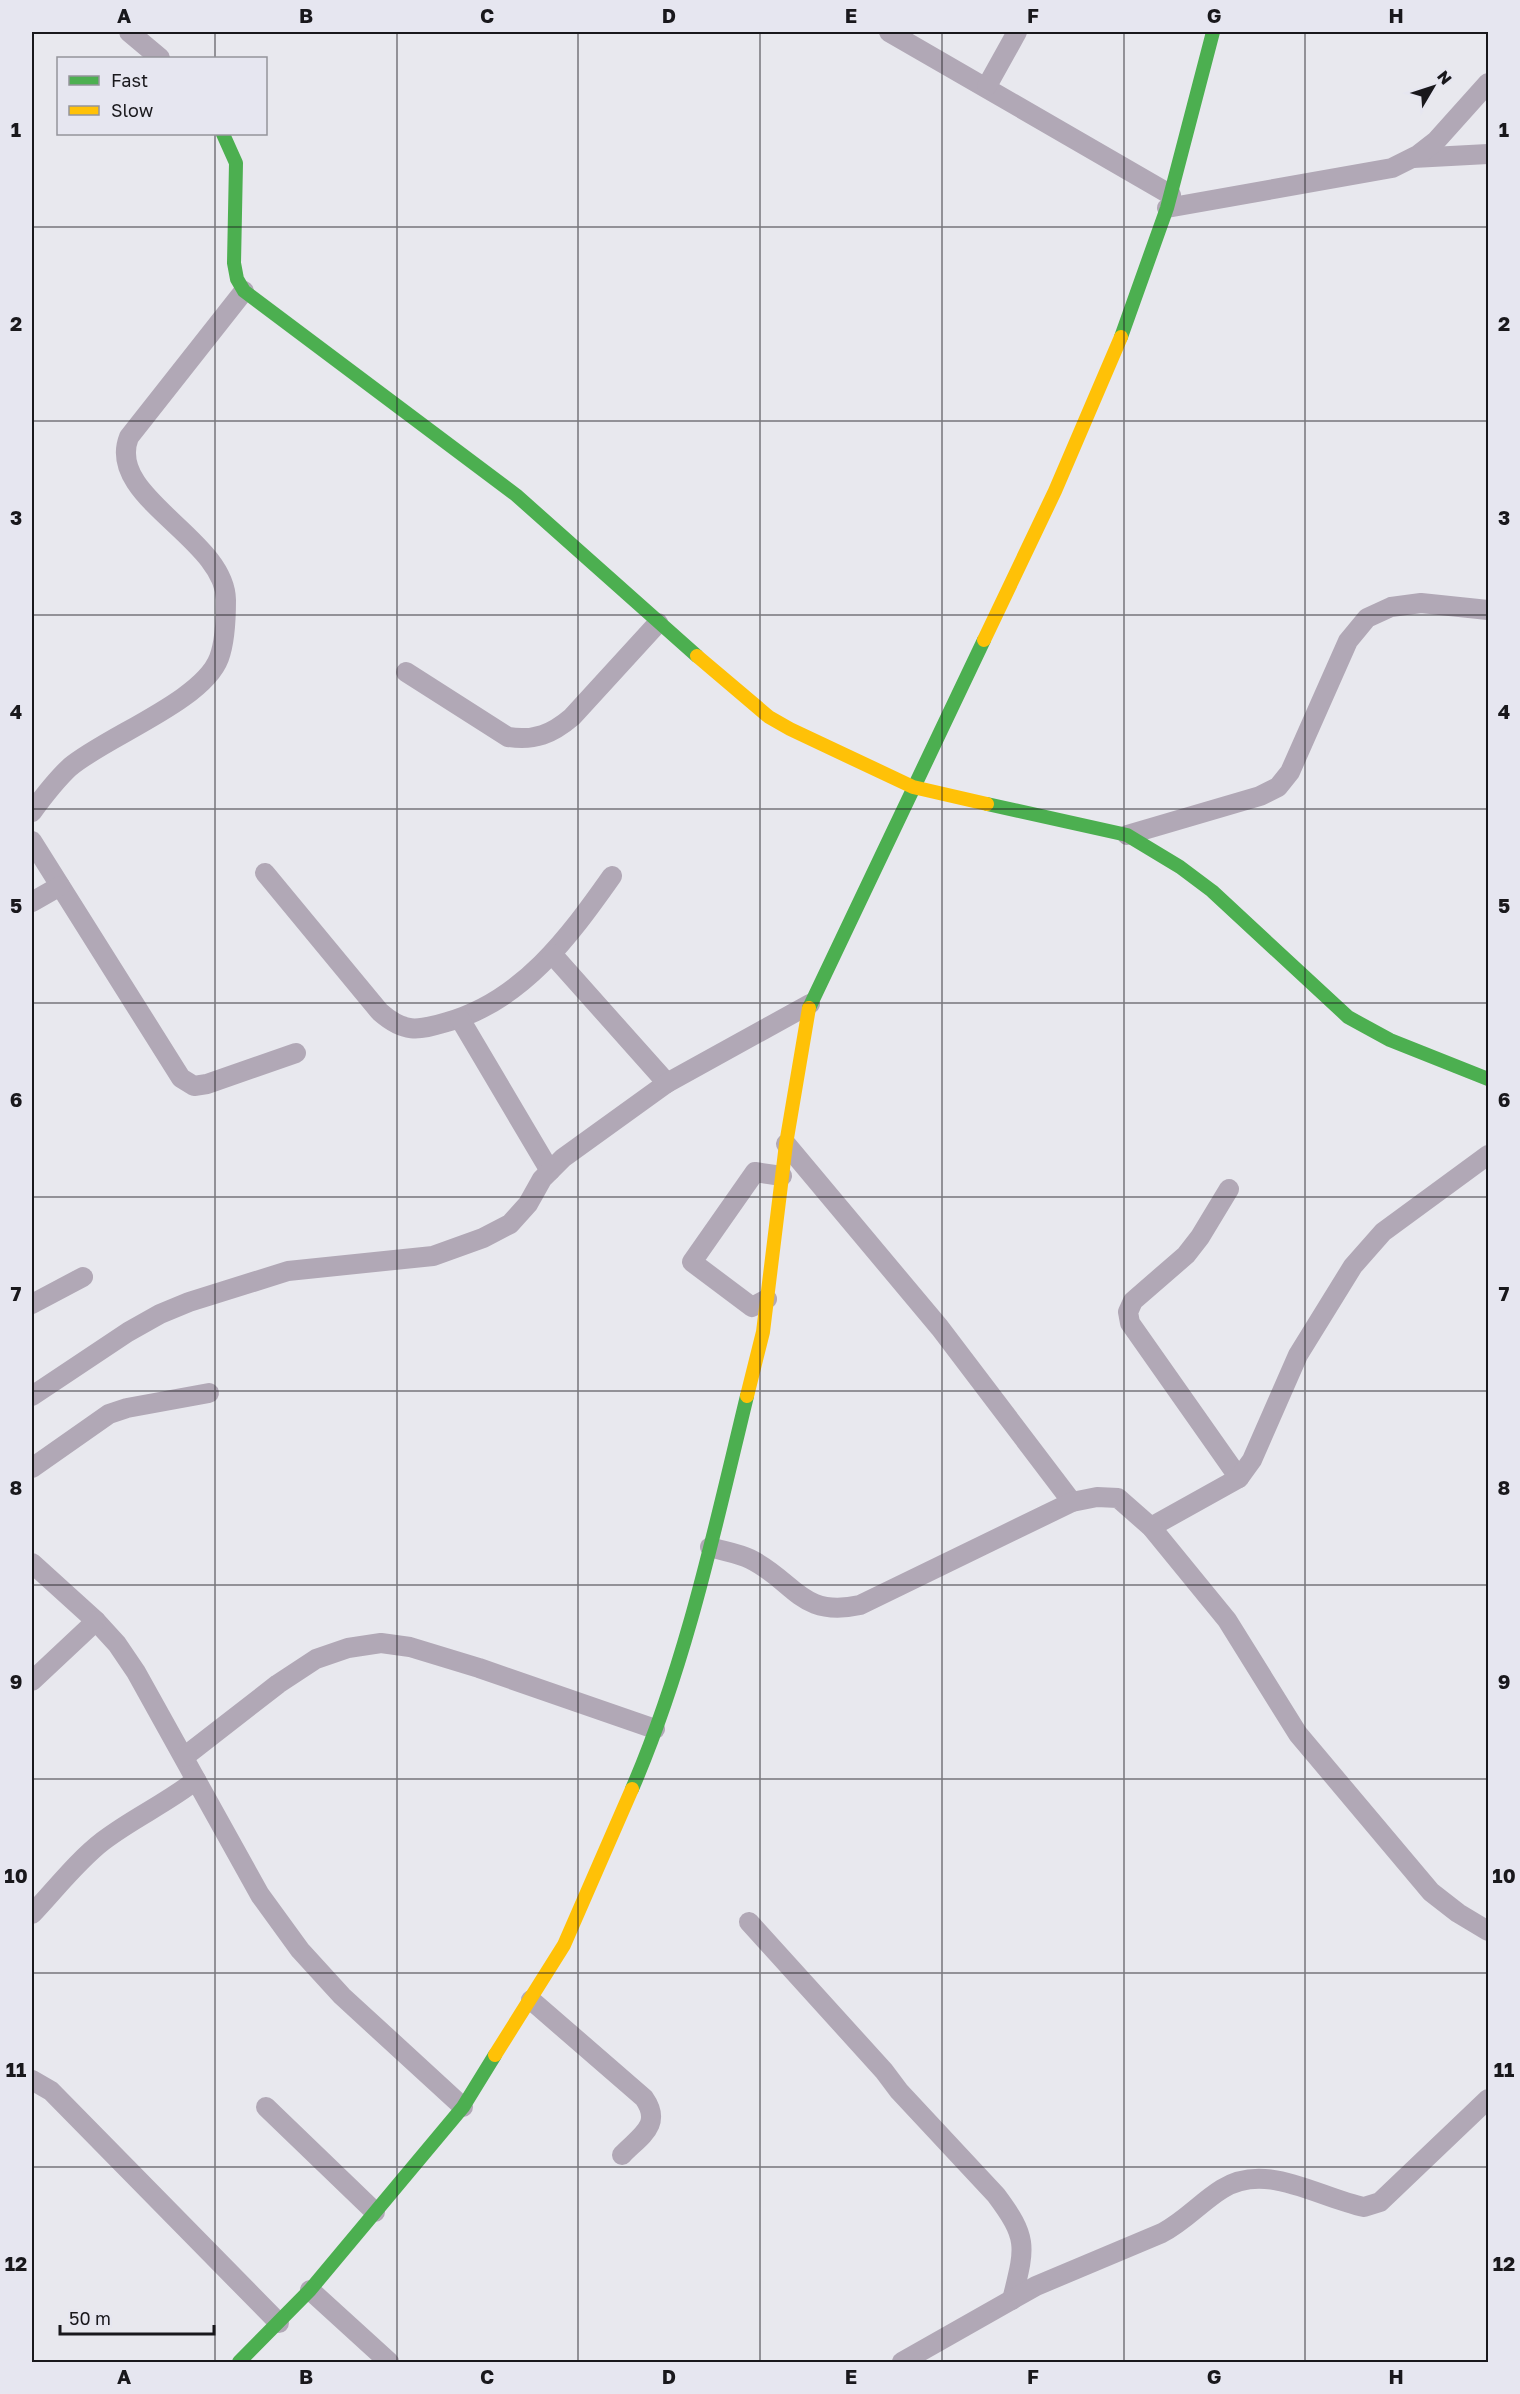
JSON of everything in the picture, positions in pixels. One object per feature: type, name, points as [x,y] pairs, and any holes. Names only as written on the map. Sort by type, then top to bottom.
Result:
[{"type":"street","points":[[129,32],[159,57]]},
{"type":"street","points":[[889,32],[987,86],[1169,201],[1392,168],[1412,158],[1436,141],[1488,83]]},
{"type":"street","points":[[987,86],[1017,32]]},
{"type":"street","points":[[239,2362],[310,2290],[463,2107],[564,1945],[647,1754],[701,1586],[763,1332],[786,1144],[810,1004],[1069,460],[1127,321],[1169,201],[1213,32]]},
{"type":"street","points":[[223,135],[236,163],[234,263],[237,279],[244,291],[516,495],[658,623],[769,717],[913,787],[1127,835],[1180,867],[1212,891],[1348,1017],[1390,1040],[1488,1079]]},
{"type":"street","points":[[1412,158],[1488,154]]},
{"type":"street","points":[[32,812],[70,768],[94,750],[191,692],[208,676],[219,658],[226,597],[220,579],[209,559],[134,480],[126,463],[124,449],[129,436],[244,291]]},
{"type":"street","points":[[1127,835],[1233,805],[1278,787],[1290,772],[1348,641],[1367,618],[1391,607],[1421,603],[1488,610]]},
{"type":"street","points":[[406,672],[508,737],[523,739],[542,737],[573,717],[658,623]]},
{"type":"street","points":[[32,841],[181,1078],[194,1086],[207,1084],[296,1053]]},
{"type":"street","points":[[265,873],[380,1012],[396,1026],[412,1029],[429,1028],[460,1019],[506,994],[552,954],[612,876]]},
{"type":"street","points":[[32,902],[60,886]]},
{"type":"street","points":[[552,954],[667,1083]]},
{"type":"street","points":[[32,1395],[128,1332],[160,1314],[189,1302],[288,1271],[433,1256],[460,1248],[510,1224],[550,1171],[564,1158],[667,1083],[810,1004]]},
{"type":"street","points":[[460,1019],[550,1171]]},
{"type":"street","points":[[786,1144],[933,1320],[1072,1502]]},
{"type":"street","points":[[1151,1527],[1239,1478],[1252,1460],[1298,1355],[1353,1266],[1383,1232],[1488,1155]]},
{"type":"street","points":[[767,1299],[752,1307],[692,1262],[756,1172],[782,1176]]},
{"type":"street","points":[[1228,1189],[1200,1237],[1186,1255],[1133,1300],[1128,1312],[1130,1323],[1239,1478]]},
{"type":"street","points":[[32,1304],[83,1276]]},
{"type":"street","points":[[32,1468],[109,1414],[127,1408],[209,1392]]},
{"type":"street","points":[[710,1547],[752,1560],[812,1604],[842,1609],[860,1605],[1072,1502],[1097,1497],[1118,1498],[1151,1527],[1227,1620],[1298,1734],[1431,1892],[1458,1913],[1488,1931]]},
{"type":"street","points":[[32,1563],[96,1621],[117,1644],[136,1672],[260,1895],[300,1950],[342,1996],[463,2107]]},
{"type":"street","points":[[32,1681],[96,1621]]},
{"type":"street","points":[[184,1757],[278,1684],[315,1659],[348,1648],[381,1643],[410,1647],[479,1668],[655,1728]]},
{"type":"street","points":[[32,1914],[101,1842],[135,1818],[169,1802],[196,1780]]},
{"type":"street","points":[[749,1922],[1009,2212],[1021,2235],[1022,2260],[1012,2300]]},
{"type":"street","points":[[531,2000],[645,2098],[651,2107],[653,2117],[650,2127],[622,2155]]},
{"type":"street","points":[[32,2080],[51,2091],[279,2323]]},
{"type":"street","points":[[902,2362],[1012,2300],[1064,2274],[1162,2233],[1180,2223],[1220,2190],[1238,2180],[1258,2176],[1364,2207],[1380,2202],[1488,2099]]},
{"type":"street","points":[[266,2107],[375,2212]]},
{"type":"street","points":[[310,2290],[389,2362]]},
{"type":"traffic: fast","points":[[1121,337],[1167,208],[1213,32]]},
{"type":"traffic: fast","points":[[223,135],[236,163],[234,263],[237,279],[244,291],[516,495],[697,656]]},
{"type":"traffic: fast","points":[[809,1008],[984,640]]},
{"type":"traffic: fast","points":[[987,804],[1127,835],[1180,867],[1212,891],[1348,1017],[1390,1040],[1488,1079]]},
{"type":"traffic: fast","points":[[632,1789],[651,1742],[684,1645],[747,1396]]},
{"type":"traffic: fast","points":[[239,2362],[310,2290],[463,2107],[495,2055]]},
{"type":"traffic: slow","points":[[984,640],[1055,491],[1121,337]]},
{"type":"traffic: slow","points":[[697,656],[769,717],[790,729],[913,787],[987,804]]},
{"type":"traffic: slow","points":[[747,1396],[763,1332],[786,1144],[809,1008]]},
{"type":"traffic: slow","points":[[495,2055],[564,1945],[632,1789]]}]
